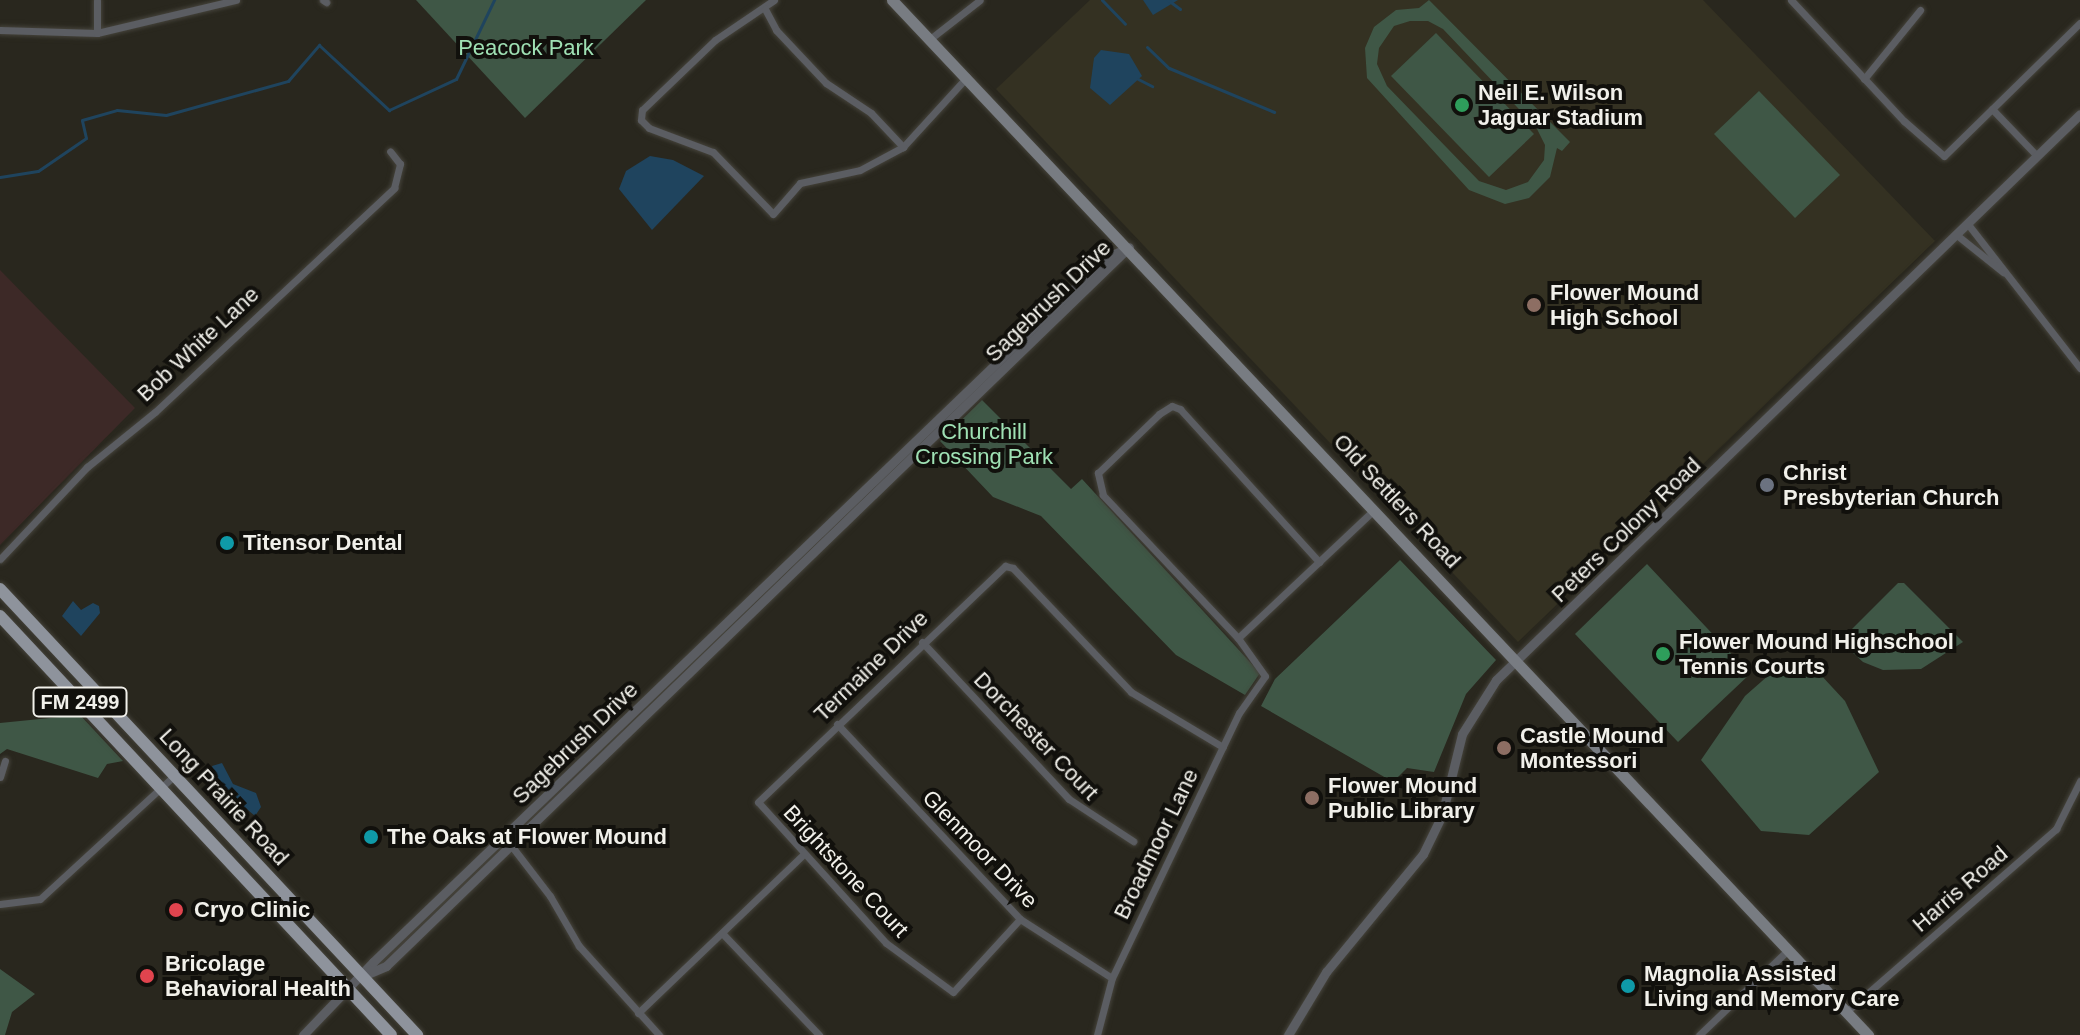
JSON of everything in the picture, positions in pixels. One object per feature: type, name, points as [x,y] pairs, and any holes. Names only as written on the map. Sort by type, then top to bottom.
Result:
[{"type":"main road","name":"Old Settlers Road","points":[[892,0],[1517,658],[1868,1035]]},
{"type":"main road","name":"Long Prairie Road","points":[[0,589],[417,1035]]},
{"type":"main road","name":"Long Prairie Road","points":[[0,616],[391,1035]]},
{"type":"street","points":[[97,0],[97,33]]},
{"type":"street","points":[[0,30],[97,33],[236,0]]},
{"type":"street","points":[[774,0],[715,40],[642,110],[641,120],[649,128],[713,152],[773,214],[800,183],[860,170],[903,147],[967,77]]},
{"type":"street","points":[[930,39],[980,0]]},
{"type":"street","points":[[1791,0],[1864,79],[1944,156],[2080,23]]},
{"type":"street","points":[[765,9],[776,30],[826,83],[871,113],[903,147]]},
{"type":"street","points":[[1864,79],[1920,10]]},
{"type":"street","points":[[1992,109],[2037,156]]},
{"type":"street","name":"Peters Colony Road","points":[[1288,1035],[1326,972],[1423,854],[1442,815],[1468,722],[1517,658],[1958,236],[1967,223],[2080,114]]},
{"type":"street","name":"Bob White Lane","points":[[0,559],[87,467],[155,412],[394,188],[400,164],[390,151]]},
{"type":"street","points":[[1967,223],[2080,368]]},
{"type":"street","points":[[1958,236],[2003,272]]},
{"type":"street","name":"Sagebrush Drive","points":[[362,977],[386,966],[1107,257],[1129,247]]},
{"type":"street","points":[[1319,562],[1172,406],[1104,467],[1096,481],[1238,638],[1376,509]]},
{"type":"street","name":"Sagebrush Drive","points":[[303,1035],[504,836],[877,485]]},
{"type":"street","name":"Termaine Drive","points":[[765,796],[922,642],[1005,566],[1013,568],[1131,692],[1223,747]]},
{"type":"street","name":"Broadmoor Lane","points":[[1097,1035],[1112,978],[1223,747],[1265,676],[1238,638]]},
{"type":"street","name":"Dorchester Court","points":[[922,642],[1069,799],[1113,833],[1133,841]]},
{"type":"street","name":"Glenmoor Drive","points":[[837,724],[1020,919],[1112,978]]},
{"type":"street","points":[[0,777],[5,761]]},
{"type":"street","points":[[0,904],[40,899],[176,774]]},
{"type":"street","name":"Harris Road","points":[[1846,1012],[2056,829],[2080,781]]},
{"type":"street","name":"Brightstone Court","points":[[765,796],[758,802],[886,943],[953,992],[1020,919]]},
{"type":"street","points":[[504,836],[550,896],[579,946],[659,1035]]},
{"type":"street","points":[[638,1013],[804,854]]},
{"type":"street","points":[[443,911],[441,903],[462,877]]},
{"type":"street","points":[[722,933],[819,1035]]},
{"type":"street","points":[[1699,1035],[1788,950]]},
{"type":"shaded area","name":"Flower Mound High School","points":[[1090,0],[1703,0],[1935,241],[1518,642],[996,89]]},
{"type":"shaded area","points":[[0,270],[135,408],[0,545]]},
{"type":"green space","name":"Peacock Park","points":[[416,0],[646,0],[525,118]]},
{"type":"green space","points":[[1429,0],[1570,142],[1562,151],[1557,148],[1550,177],[1529,198],[1505,204],[1469,190],[1367,78],[1365,48],[1374,27],[1396,10],[1419,8]],"holes":[[[1410,21],[1428,21],[1443,29],[1536,127],[1545,145],[1544,160],[1528,182],[1506,190],[1479,181],[1387,86],[1377,64],[1379,48],[1394,26]]]},
{"type":"green space","name":"Neil E. Wilson Jaguar Stadium","points":[[1436,33],[1534,134],[1489,177],[1391,76]]},
{"type":"green space","points":[[1759,91],[1840,175],[1795,218],[1714,134]]},
{"type":"green space","name":"Churchill Crossing Park","points":[[982,400],[1071,489],[1082,479],[1260,673],[1245,695],[1176,655],[1041,516],[993,497],[940,441]]},
{"type":"green space","points":[[1400,560],[1496,660],[1466,694],[1434,772],[1407,768],[1393,782],[1261,706],[1275,679]]},
{"type":"green space","name":"Flower Mound Highschool Tennis Courts","points":[[1647,564],[1750,674],[1678,742],[1575,634]]},
{"type":"green space","points":[[1898,583],[1904,583],[1963,642],[1921,669],[1883,670],[1863,662],[1840,641]]},
{"type":"green space","points":[[1787,659],[1807,660],[1845,701],[1879,772],[1809,835],[1761,831],[1701,760],[1745,696]]},
{"type":"green space","points":[[80,715],[123,761],[107,764],[98,778],[7,749],[0,754],[0,723]]},
{"type":"green space","points":[[0,969],[35,994],[12,1012],[5,1035],[0,1035]]},
{"type":"water","points":[[1143,0],[1178,0],[1153,15]]},
{"type":"water","points":[[1101,50],[1129,54],[1142,76],[1110,105],[1090,88],[1094,58]]},
{"type":"water","points":[[650,156],[673,160],[704,176],[652,230],[619,189],[626,171]]},
{"type":"water","points":[[73,601],[81,610],[93,603],[99,606],[100,613],[81,636],[62,616]]},
{"type":"water","points":[[222,763],[233,784],[256,793],[261,807],[255,816],[217,784],[212,766]]},
{"type":"waterway","points":[[0,177],[38,171],[86,138],[82,120],[117,110],[166,115],[288,81],[319,45],[389,110],[456,79],[494,0]]},
{"type":"waterway","points":[[1102,0],[1125,24]]},
{"type":"waterway","points":[[1168,0],[1180,9]]},
{"type":"waterway","points":[[1147,47],[1169,68],[1274,112]]},
{"type":"waterway","points":[[1138,79],[1152,86]]},
{"type":"place","name":"Neil E. Wilson Jaguar Stadium","points":[[1462,105]]},
{"type":"place","name":"Flower Mound High School","points":[[1534,305]]},
{"type":"place","name":"Christ Presbyterian Church","points":[[1767,485]]},
{"type":"place","name":"Titensor Dental","points":[[227,543]]},
{"type":"place","name":"Flower Mound Highschool Tennis Courts","points":[[1663,654]]},
{"type":"place","name":"Castle Mound Montessori","points":[[1504,748]]},
{"type":"place","name":"Flower Mound Public Library","points":[[1312,798]]},
{"type":"place","name":"The Oaks at Flower Mound","points":[[371,837]]},
{"type":"place","name":"Cryo Clinic","points":[[176,910]]},
{"type":"place","name":"Bricolage Behavioral Health","points":[[147,976]]},
{"type":"place","name":"Magnolia Assisted Living and Memory Care","points":[[1628,986]]}]
